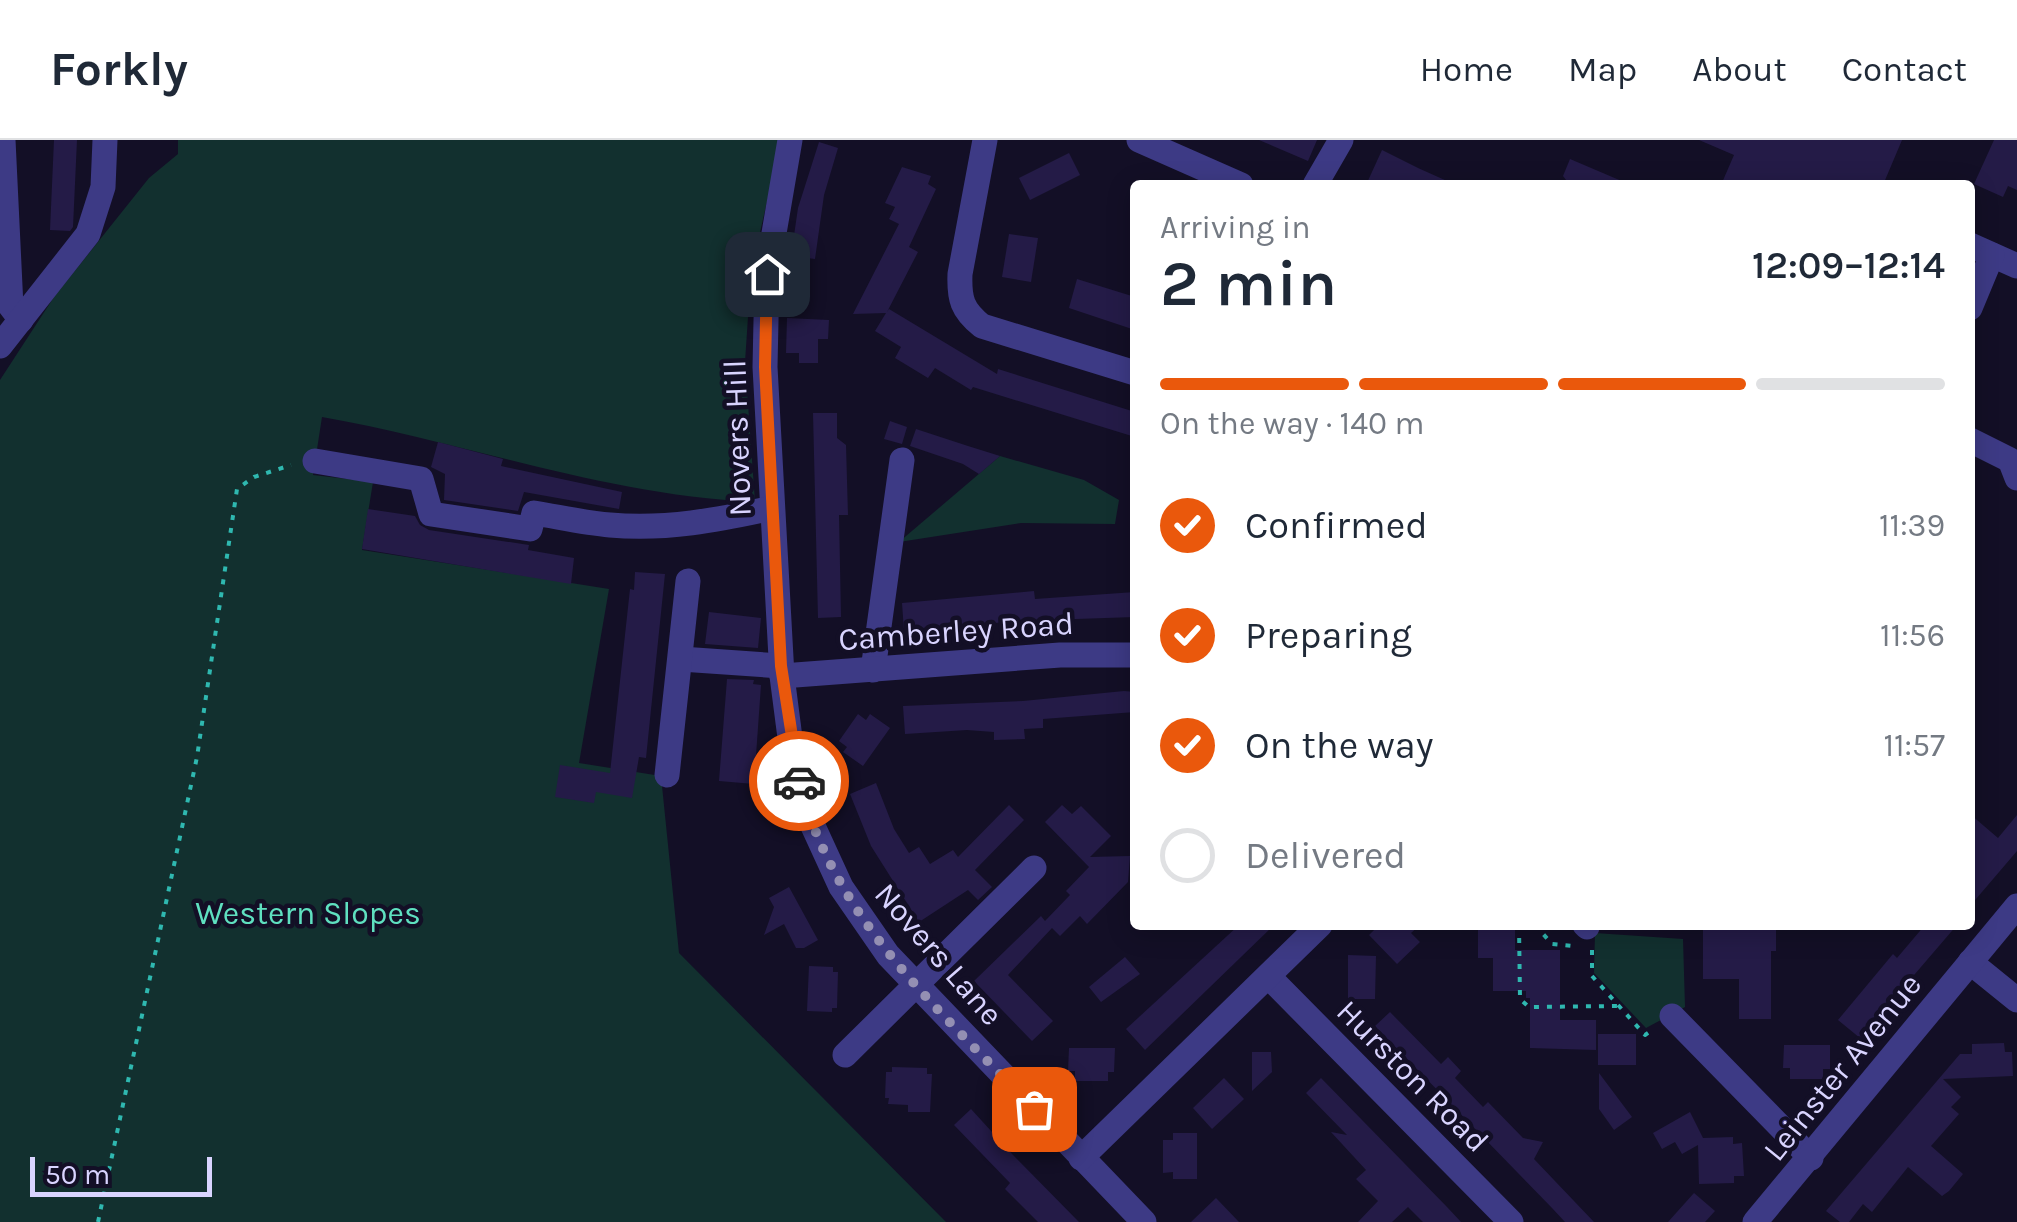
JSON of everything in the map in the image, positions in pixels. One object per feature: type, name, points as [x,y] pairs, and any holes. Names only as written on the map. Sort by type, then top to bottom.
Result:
[{"type":"street","points":[[3,140],[10,307],[20,320]]},
{"type":"street","points":[[0,346],[88,234],[103,187],[105,140]]},
{"type":"street","name":"Novers Hill","points":[[782,671],[765,367],[767,274],[790,140]]},
{"type":"street","points":[[985,140],[960,274],[959,295],[966,313],[982,326],[1130,371]]},
{"type":"street","points":[[1139,140],[1230,180]]},
{"type":"street","points":[[1319,180],[1341,140]]},
{"type":"street","points":[[1975,282],[1981,250],[2017,266]]},
{"type":"street","points":[[1975,443],[2015,463]]},
{"type":"street","points":[[873,670],[902,460]]},
{"type":"street","points":[[315,461],[420,479],[431,514],[530,529],[534,513],[610,525],[668,526],[698,524],[772,508]]},
{"type":"street","points":[[666,775],[688,581]]},
{"type":"street","name":"Camberley Road","points":[[681,659],[782,671],[873,670],[1060,655],[1130,656]]},
{"type":"street","name":"Novers Lane","points":[[782,671],[794,761],[807,813],[840,888],[915,984],[1144,1222]]},
{"type":"street","points":[[845,1055],[1034,868]]},
{"type":"street","name":"Leinster Avenue","points":[[1755,1222],[2017,906]]},
{"type":"street","points":[[1081,1158],[1315,930]]},
{"type":"street","points":[[1970,962],[2017,1000]]},
{"type":"street","name":"Hurston Road","points":[[1269,976],[1511,1222]]},
{"type":"street","points":[[1672,1016],[1811,1158]]},
{"type":"path","points":[[98,1222],[197,757],[237,489],[279,467],[315,461]]},
{"type":"path","points":[[1519,930],[1520,999],[1529,1007],[1619,1006]]},
{"type":"path","points":[[1539,930],[1552,944],[1592,948],[1592,976],[1645,1034],[1672,1016]]},
{"type":"green space","name":"Western Slopes","points":[[178,140],[781,140],[751,272],[745,362],[755,502],[590,479],[322,417],[313,475],[373,482],[362,550],[609,589],[579,763],[661,776],[679,953],[946,1222],[0,1222],[0,380],[54,297],[149,178],[178,154]]},
{"type":"green space","points":[[1000,456],[1084,480],[1119,500],[1115,524],[1021,523],[899,542]]},
{"type":"green space","points":[[1595,933],[1683,939],[1685,1007],[1646,1028],[1594,973]]},
{"type":"building","points":[[54,140],[77,140],[70,231],[50,230]]},
{"type":"building","points":[[1259,140],[1317,140],[1308,161]]},
{"type":"building","points":[[1699,140],[1902,140],[1885,180],[1723,180],[1734,155]]},
{"type":"building","points":[[1994,140],[2017,140],[2017,190],[2008,186],[2003,197],[1975,182]]},
{"type":"building","points":[[819,142],[838,148],[824,195],[815,259],[791,256],[798,208]]},
{"type":"building","points":[[1382,150],[1445,180],[1368,180]]},
{"type":"building","points":[[1069,153],[1080,175],[1030,200],[1019,178]]},
{"type":"building","points":[[1570,159],[1619,180],[1566,180],[1563,176]]},
{"type":"building","points":[[902,167],[931,176],[928,184],[936,189],[909,247],[918,252],[887,312],[889,309],[997,374],[998,369],[1130,410],[1130,435],[973,387],[971,390],[935,368],[928,378],[895,358],[901,347],[875,331],[886,313],[853,314],[899,224],[889,219],[895,207],[885,203]]},
{"type":"building","points":[[1009,234],[1038,238],[1031,282],[1002,277]]},
{"type":"building","points":[[1077,279],[1130,295],[1130,328],[1069,308]]},
{"type":"building","points":[[787,318],[829,320],[828,339],[818,339],[818,363],[799,363],[799,353],[786,353]]},
{"type":"building","points":[[813,413],[837,413],[837,438],[846,445],[848,515],[839,515],[841,617],[818,618]]},
{"type":"building","points":[[890,421],[907,427],[902,444],[884,439]]},
{"type":"building","points":[[916,429],[1000,456],[979,474],[963,464],[910,446]]},
{"type":"building","points":[[438,442],[503,459],[501,466],[622,492],[619,509],[524,492],[518,511],[444,500],[445,474],[431,467]]},
{"type":"building","points":[[368,509],[415,516],[429,530],[529,545],[528,550],[574,558],[571,584],[362,549]]},
{"type":"building","points":[[635,572],[665,574],[646,758],[639,757],[632,798],[596,792],[594,803],[555,797],[560,765],[610,773]]},
{"type":"building","points":[[1034,591],[1035,599],[1130,592],[1130,617],[1017,621],[904,631],[902,603]]},
{"type":"building","points":[[709,612],[761,618],[758,648],[705,644]]},
{"type":"building","points":[[727,679],[754,680],[753,684],[761,685],[754,784],[719,781]]},
{"type":"building","points":[[1130,692],[1130,712],[1043,719],[1043,728],[1024,729],[1025,739],[994,740],[994,732],[967,730],[905,734],[903,706]]},
{"type":"building","points":[[858,714],[866,720],[870,714],[890,728],[863,766],[843,752],[847,747],[839,741]]},
{"type":"building","points":[[876,783],[894,829],[909,853],[919,847],[930,864],[953,850],[958,857],[1009,805],[1024,820],[975,870],[992,887],[978,900],[968,890],[919,922],[871,846],[850,794]]},
{"type":"building","points":[[1062,805],[1072,814],[1081,806],[1111,836],[1090,857],[1130,856],[1128,882],[1087,924],[1080,916],[1060,936],[1052,928],[1008,975],[1053,1021],[1032,1041],[974,981],[1041,916],[1045,921],[1089,867],[1045,822]]},
{"type":"building","points":[[2017,815],[2017,851],[1975,900],[1975,818],[1998,838]]},
{"type":"building","points":[[789,887],[818,940],[804,948],[796,948],[784,924],[764,935],[774,907],[769,898]]},
{"type":"building","points":[[1234,930],[1269,930],[1145,1050],[1126,1029]]},
{"type":"building","points":[[1374,930],[1414,930],[1411,933],[1420,942],[1397,964],[1369,935]]},
{"type":"building","points":[[1478,930],[1515,930],[1515,950],[1560,950],[1560,1020],[1596,1020],[1596,1050],[1530,1048],[1530,998],[1526,998],[1526,991],[1493,991],[1493,958],[1478,958]]},
{"type":"building","points":[[1703,930],[1776,930],[1776,951],[1771,951],[1771,1019],[1739,1019],[1739,979],[1703,979]]},
{"type":"building","points":[[1921,930],[1953,930],[1860,1038],[1838,1020],[1893,954],[1897,958]]},
{"type":"building","points":[[1348,955],[1376,956],[1375,999],[1348,999]]},
{"type":"building","points":[[1125,957],[1140,974],[1101,1002],[1089,987]]},
{"type":"building","points":[[809,966],[833,967],[833,972],[838,972],[837,1008],[832,1008],[832,1012],[807,1011]]},
{"type":"building","points":[[1390,1012],[1441,1064],[1448,1057],[1461,1071],[1455,1078],[1483,1107],[1488,1102],[1523,1138],[1543,1142],[1534,1159],[1594,1222],[1565,1222],[1375,1026]]},
{"type":"building","points":[[1598,1034],[1636,1034],[1636,1065],[1598,1065]]},
{"type":"building","points":[[2004,1043],[2005,1052],[2012,1052],[2013,1076],[1943,1079],[1961,1097],[1951,1107],[1959,1114],[1931,1146],[1963,1174],[1949,1191],[1942,1196],[1908,1167],[1872,1212],[1863,1204],[1849,1222],[1840,1222],[1826,1211],[1960,1054],[1972,1054],[1972,1044]]},
{"type":"building","points":[[1784,1045],[1830,1045],[1830,1069],[1823,1069],[1823,1079],[1790,1079],[1790,1068],[1783,1068]]},
{"type":"building","points":[[1069,1048],[1115,1048],[1114,1072],[1108,1072],[1108,1081],[1075,1081],[1075,1071],[1068,1071]]},
{"type":"building","points":[[1252,1052],[1271,1052],[1272,1072],[1252,1091]]},
{"type":"building","points":[[892,1067],[927,1068],[927,1074],[932,1074],[930,1112],[908,1112],[908,1105],[888,1104],[886,1072],[892,1072]]},
{"type":"building","points":[[1599,1073],[1632,1117],[1614,1130],[1599,1109]]},
{"type":"building","points":[[1224,1078],[1244,1099],[1212,1129],[1193,1108]]},
{"type":"building","points":[[1321,1078],[1461,1222],[1423,1222],[1408,1207],[1392,1222],[1358,1222],[1378,1201],[1356,1179],[1366,1170],[1331,1132],[1347,1135],[1306,1093]]},
{"type":"building","points":[[971,1109],[1079,1222],[1038,1222],[1005,1189],[1010,1183],[954,1125]]},
{"type":"building","points":[[1690,1112],[1703,1138],[1733,1137],[1733,1144],[1742,1143],[1744,1176],[1734,1176],[1734,1183],[1699,1184],[1698,1145],[1682,1154],[1675,1142],[1662,1149],[1653,1133]]},
{"type":"building","points":[[1173,1133],[1197,1133],[1197,1179],[1173,1179],[1173,1172],[1163,1173],[1163,1140],[1173,1140]]},
{"type":"building","points":[[1694,1193],[1715,1211],[1705,1222],[1668,1222]]},
{"type":"building","points":[[1216,1198],[1239,1222],[1191,1222]]},
{"type":"way so far","points":[[799,781],[823,851],[840,888],[862,921],[888,955],[1034,1109]]},
{"type":"route","points":[[767,274],[765,367],[781,666],[799,781]]}]
